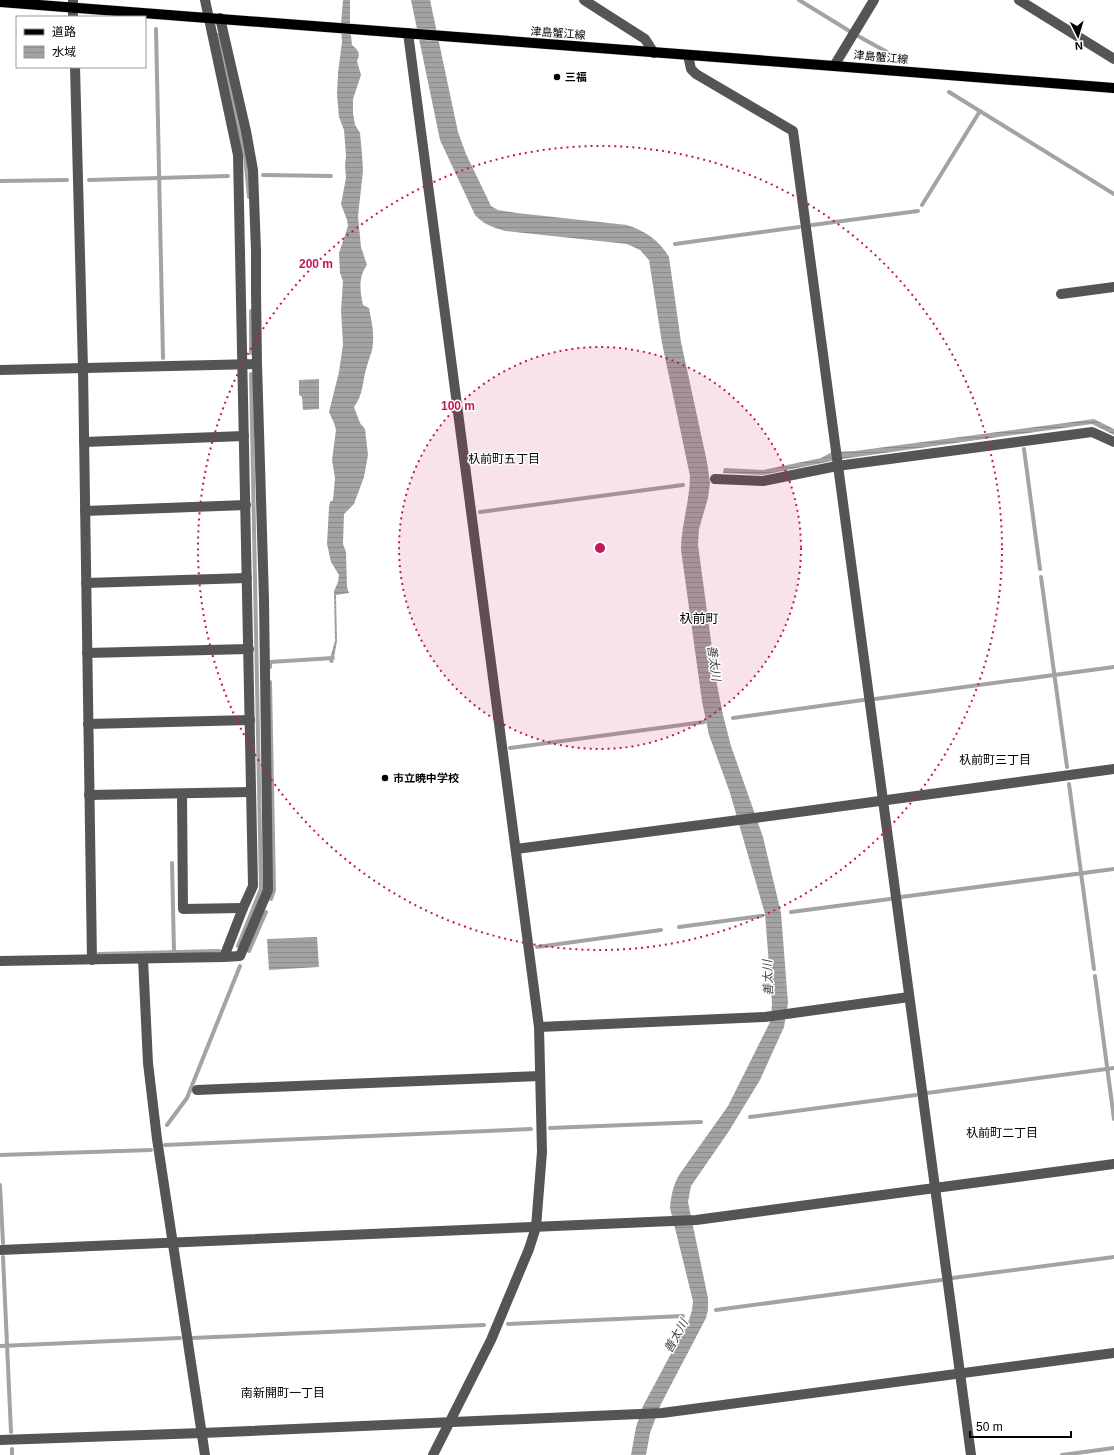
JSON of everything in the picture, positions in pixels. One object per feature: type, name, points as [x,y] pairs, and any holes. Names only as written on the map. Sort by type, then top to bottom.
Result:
[{"type":"main road","name":"津島蟹江線","points":[[0,2],[1114,88]]},
{"type":"street","points":[[205,0],[238,155],[252,792],[253,886],[224,957]]},
{"type":"street","points":[[584,0],[645,38],[654,52]]},
{"type":"street","points":[[834,66],[874,0]]},
{"type":"street","points":[[1019,0],[1114,59]]},
{"type":"street","points":[[0,962],[240,956],[268,890],[264,600],[253,170],[246,131],[220,18]]},
{"type":"street","points":[[412,33],[539,1027],[542,1152],[536,1227],[529,1249],[491,1340],[433,1455]]},
{"type":"street","points":[[688,55],[691,69],[696,74],[793,131],[834,447],[971,1455]]},
{"type":"street","points":[[75,68],[83,368],[92,960]]},
{"type":"street","points":[[1061,294],[1114,287]]},
{"type":"street","points":[[0,370],[258,364]]},
{"type":"street","points":[[715,479],[763,482],[837,464],[1092,432],[1114,442]]},
{"type":"street","points":[[84,442],[244,436]]},
{"type":"street","points":[[85,512],[246,506]]},
{"type":"street","points":[[86,583],[247,578]]},
{"type":"street","points":[[87,653],[248,648]]},
{"type":"street","points":[[88,724],[250,720]]},
{"type":"street","points":[[516,849],[760,818],[1114,769]]},
{"type":"street","points":[[89,795],[252,792]]},
{"type":"street","points":[[182,794],[183,909],[243,908]]},
{"type":"street","points":[[143,959],[148,1063],[157,1139],[205,1455]]},
{"type":"street","points":[[539,1027],[765,1017],[909,997]]},
{"type":"street","points":[[197,1090],[540,1076]]},
{"type":"street","points":[[0,1250],[696,1220],[1114,1164]]},
{"type":"street","points":[[0,1440],[202,1433],[662,1413],[1114,1353]]},
{"type":"water","points":[[343,0],[350,0],[352,45],[358,52],[359,56],[357,61],[361,75],[353,99],[353,113],[355,125],[360,133],[363,171],[358,216],[361,247],[367,265],[362,274],[361,289],[363,305],[369,308],[373,338],[360,397],[354,407],[360,423],[365,429],[368,455],[364,477],[354,504],[344,514],[343,544],[346,552],[347,587],[349,593],[336,595],[337,641],[333,663],[329,662],[335,641],[334,591],[339,575],[331,562],[327,544],[329,507],[330,502],[333,500],[335,478],[332,460],[336,430],[329,412],[339,372],[343,344],[341,311],[343,281],[340,273],[339,253],[348,226],[341,204],[346,178],[346,156],[344,130],[339,117],[337,94],[342,42],[341,25]]},
{"type":"water","name":"善太川","points":[[411,0],[430,0],[458,132],[466,154],[491,206],[498,210],[517,213],[627,225],[640,230],[651,237],[661,246],[669,257],[681,342],[707,462],[710,483],[708,498],[699,529],[698,545],[717,685],[731,746],[763,837],[781,913],[788,1003],[784,1027],[760,1080],[729,1131],[691,1186],[688,1202],[708,1298],[708,1310],[706,1318],[661,1404],[650,1433],[646,1455],[631,1455],[636,1427],[643,1406],[689,1320],[693,1301],[670,1208],[672,1195],[679,1175],[728,1106],[771,1020],[772,1003],[765,914],[730,793],[709,735],[702,701],[681,550],[682,531],[689,495],[690,476],[662,343],[649,260],[640,250],[627,244],[505,231],[489,225],[475,215],[440,140]]},
{"type":"water","points":[[319,379],[319,409],[303,410],[302,397],[299,395],[299,380]]},
{"type":"water","points":[[1094,419],[1114,429],[1114,435],[1092,424],[842,459],[763,475],[723,473],[724,468],[763,470],[821,458],[832,452],[855,451]]},
{"type":"water","points":[[317,937],[319,967],[269,970],[267,939]]},
{"type":"waterway","points":[[799,0],[851,32]]},
{"type":"waterway","points":[[156,29],[163,358]]},
{"type":"waterway","points":[[218,35],[245,155],[249,197]]},
{"type":"waterway","points":[[858,36],[887,52]]},
{"type":"waterway","points":[[949,92],[1114,194]]},
{"type":"waterway","points":[[922,205],[980,111]]},
{"type":"waterway","points":[[263,175],[331,176]]},
{"type":"waterway","points":[[89,180],[228,176]]},
{"type":"waterway","points":[[0,181],[67,180]]},
{"type":"waterway","points":[[812,225],[918,211]]},
{"type":"waterway","points":[[675,244],[799,227]]},
{"type":"waterway","points":[[251,311],[251,353]]},
{"type":"waterway","points":[[238,946],[261,889],[251,374]]},
{"type":"waterway","points":[[1024,449],[1040,569]]},
{"type":"waterway","points":[[480,512],[683,485]]},
{"type":"waterway","points":[[1041,577],[1067,767]]},
{"type":"waterway","points":[[270,667],[270,662],[333,658]]},
{"type":"waterway","points":[[875,699],[1114,667]]},
{"type":"waterway","points":[[270,682],[274,890],[271,899]]},
{"type":"waterway","points":[[733,718],[863,700]]},
{"type":"waterway","points":[[510,748],[704,722]]},
{"type":"waterway","points":[[1069,784],[1094,969]]},
{"type":"waterway","points":[[172,863],[174,952]]},
{"type":"waterway","points":[[901,897],[1114,869]]},
{"type":"waterway","points":[[791,912],[890,899]]},
{"type":"waterway","points":[[249,951],[266,912]]},
{"type":"waterway","points":[[679,927],[761,916]]},
{"type":"waterway","points":[[537,947],[661,930]]},
{"type":"waterway","points":[[99,954],[219,951]]},
{"type":"waterway","points":[[167,1125],[187,1098],[240,966]]},
{"type":"waterway","points":[[1095,976],[1114,1119]]},
{"type":"waterway","points":[[927,1093],[1114,1068]]},
{"type":"waterway","points":[[750,1117],[916,1095]]},
{"type":"waterway","points":[[550,1128],[701,1122]]},
{"type":"waterway","points":[[165,1145],[531,1129]]},
{"type":"waterway","points":[[0,1155],[151,1150]]},
{"type":"waterway","points":[[0,1185],[3,1243]]},
{"type":"waterway","points":[[3,1257],[11,1432]]},
{"type":"waterway","points":[[952,1278],[1114,1257]]},
{"type":"waterway","points":[[716,1310],[941,1280]]},
{"type":"waterway","name":"善太川","points":[[508,1324],[683,1316]]},
{"type":"waterway","points":[[192,1338],[484,1325]]},
{"type":"waterway","points":[[0,1346],[180,1338]]},
{"type":"waterway","points":[[1062,1455],[1114,1448]]},
{"type":"waterway","points":[[12,1449],[12,1455]]},
{"type":"place","name":"三福","points":[[557,77]]},
{"type":"place","name":"市立暁中学校","points":[[385,778]]},
{"type":"district","name":"杁前町五丁目","points":[[504,459]]},
{"type":"district","name":"杁前町","points":[[699,618]]},
{"type":"district","name":"杁前町三丁目","points":[[995,760]]},
{"type":"district","name":"杁前町二丁目","points":[[1002,1133]]},
{"type":"district","name":"南新開町一丁目","points":[[283,1393]]}]
